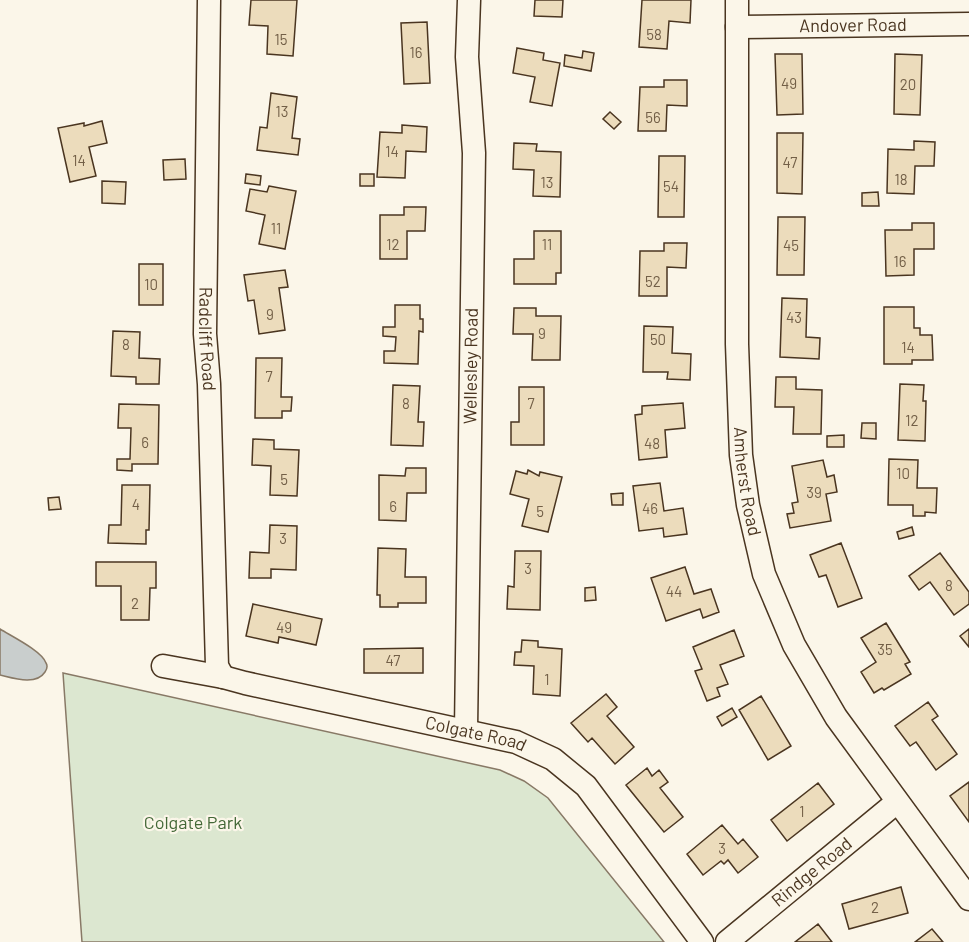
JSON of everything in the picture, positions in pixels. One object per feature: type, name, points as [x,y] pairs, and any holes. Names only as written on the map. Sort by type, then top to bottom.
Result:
[{"type":"street","name":"Radcliff Road","points":[[209,0],[205,334],[209,384],[217,666],[223,676]]},
{"type":"street","name":"Wellesley Road","points":[[466,730],[474,153],[467,57],[469,0]]},
{"type":"street","name":"Amherst Road","points":[[737,0],[737,344],[741,454],[748,505],[764,574],[794,645],[836,717],[969,899]]},
{"type":"street","name":"Andover Road","points":[[737,27],[969,24]]},
{"type":"street","name":"Colgate Road","points":[[163,666],[223,676],[277,690],[466,730],[516,742],[553,759],[586,786],[702,942]]},
{"type":"street","name":"Rindge Road","points":[[727,942],[897,802]]},
{"type":"green space","name":"Colgate Park","points":[[63,673],[500,770],[524,781],[548,798],[664,942],[82,942]]},
{"type":"shaded area","points":[[0,629],[33,649],[43,658],[47,668],[41,676],[24,680],[0,675]]},
{"type":"building","points":[[251,0],[297,0],[293,56],[267,54],[268,26],[249,25]]},
{"type":"building","points":[[535,0],[563,0],[562,17],[534,16]]},
{"type":"building","points":[[642,0],[691,0],[690,23],[669,21],[667,49],[639,47]]},
{"type":"building","points":[[427,22],[430,83],[404,84],[401,23]]},
{"type":"building","points":[[517,48],[544,53],[543,60],[560,63],[552,106],[530,102],[535,77],[513,73]]},
{"type":"building","points":[[583,51],[594,53],[591,71],[564,66],[565,55],[582,58]]},
{"type":"building","points":[[775,54],[802,54],[803,114],[777,115]]},
{"type":"building","points":[[895,54],[922,55],[920,115],[894,114]]},
{"type":"building","points":[[664,80],[687,80],[687,106],[667,105],[666,131],[638,131],[640,87],[664,87]]},
{"type":"building","points":[[271,93],[297,97],[292,138],[300,139],[298,155],[257,150],[260,127],[267,128]]},
{"type":"building","points":[[610,112],[621,122],[614,129],[603,119]]},
{"type":"building","points":[[102,121],[107,143],[89,147],[96,176],[70,182],[58,128],[84,123],[84,126]]},
{"type":"building","points":[[402,125],[427,127],[426,152],[406,151],[405,178],[377,177],[380,132],[402,133]]},
{"type":"building","points":[[777,133],[803,133],[802,194],[777,193]]},
{"type":"building","points":[[914,141],[935,142],[934,166],[915,166],[914,194],[887,193],[888,149],[914,150]]},
{"type":"building","points":[[514,143],[537,144],[536,151],[561,152],[560,197],[533,196],[534,170],[513,169]]},
{"type":"building","points":[[659,156],[685,156],[684,217],[658,217]]},
{"type":"building","points":[[185,159],[186,179],[164,180],[163,160]]},
{"type":"building","points":[[246,174],[261,176],[260,185],[245,183]]},
{"type":"building","points":[[360,174],[374,174],[374,186],[360,186]]},
{"type":"building","points":[[102,181],[126,182],[125,204],[102,203]]},
{"type":"building","points":[[269,186],[296,191],[285,249],[259,244],[265,215],[246,211],[250,189],[267,192]]},
{"type":"building","points":[[878,192],[879,206],[862,206],[862,193]]},
{"type":"building","points":[[404,207],[426,207],[425,231],[407,231],[407,259],[380,259],[380,215],[404,215]]},
{"type":"building","points":[[778,217],[805,217],[804,275],[777,275]]},
{"type":"building","points":[[912,223],[934,223],[934,249],[914,249],[914,275],[886,276],[885,230],[912,230]]},
{"type":"building","points":[[534,231],[561,231],[561,273],[556,273],[556,284],[514,284],[514,259],[534,259]]},
{"type":"building","points":[[664,243],[687,243],[686,268],[667,267],[667,296],[639,296],[640,251],[664,251]]},
{"type":"building","points":[[139,264],[163,264],[163,305],[139,305]]},
{"type":"building","points":[[285,270],[288,287],[279,288],[285,330],[259,334],[254,300],[248,301],[244,275]]},
{"type":"building","points":[[782,298],[807,299],[806,337],[820,338],[819,359],[780,357]]},
{"type":"building","points":[[395,305],[420,305],[423,332],[419,331],[418,364],[384,363],[384,351],[395,351],[396,337],[383,336],[383,327],[395,327]]},
{"type":"building","points":[[884,307],[914,307],[914,328],[920,328],[920,335],[932,335],[933,360],[912,360],[912,364],[884,364]]},
{"type":"building","points":[[514,308],[536,308],[536,316],[561,316],[560,360],[532,360],[533,334],[513,334]]},
{"type":"building","points":[[644,326],[673,327],[672,353],[691,354],[690,380],[667,379],[668,372],[643,372]]},
{"type":"building","points":[[113,331],[140,332],[139,358],[160,359],[159,384],[136,384],[136,377],[111,376]]},
{"type":"building","points":[[256,358],[282,358],[281,397],[292,397],[291,411],[282,411],[282,418],[255,418]]},
{"type":"building","points":[[776,377],[796,377],[796,389],[822,390],[821,434],[793,434],[794,407],[775,407]]},
{"type":"building","points":[[900,384],[924,385],[925,441],[898,440]]},
{"type":"building","points":[[393,385],[420,386],[418,422],[424,422],[423,446],[391,445]]},
{"type":"building","points":[[519,387],[544,387],[544,445],[511,445],[511,422],[519,422]]},
{"type":"building","points":[[683,403],[685,428],[665,430],[667,457],[639,460],[635,415],[642,414],[642,406]]},
{"type":"building","points":[[119,404],[159,405],[158,464],[132,464],[132,471],[117,470],[117,459],[130,459],[131,428],[118,428]]},
{"type":"building","points":[[862,423],[876,423],[876,439],[861,438]]},
{"type":"building","points":[[844,435],[844,447],[827,447],[827,436]]},
{"type":"building","points":[[253,439],[274,440],[274,449],[299,450],[297,496],[270,495],[271,466],[252,465]]},
{"type":"building","points":[[889,459],[918,460],[917,488],[937,488],[936,513],[925,512],[925,516],[913,516],[913,505],[888,505]]},
{"type":"building","points":[[823,460],[827,477],[834,475],[837,492],[826,494],[831,521],[790,528],[787,514],[794,513],[792,503],[798,502],[792,466]]},
{"type":"building","points":[[406,468],[426,468],[426,493],[407,493],[406,521],[379,520],[379,475],[405,476]]},
{"type":"building","points":[[528,470],[539,476],[540,472],[562,477],[548,532],[522,526],[529,499],[510,494],[516,471],[527,474]]},
{"type":"building","points":[[660,483],[664,511],[683,508],[687,534],[664,537],[663,528],[639,531],[633,486]]},
{"type":"building","points":[[122,485],[150,485],[149,530],[146,530],[146,544],[108,543],[109,525],[121,525]]},
{"type":"building","points":[[623,493],[623,505],[612,505],[611,494]]},
{"type":"building","points":[[59,497],[61,509],[49,510],[48,498]]},
{"type":"building","points":[[270,525],[297,526],[296,570],[271,569],[271,578],[249,578],[250,552],[269,553]]},
{"type":"building","points":[[912,527],[914,535],[899,539],[897,532]]},
{"type":"building","points":[[841,543],[862,598],[838,607],[826,575],[819,577],[810,555]]},
{"type":"building","points":[[378,548],[406,549],[405,577],[426,577],[426,603],[398,603],[398,607],[380,607],[380,595],[377,595]]},
{"type":"building","points":[[515,551],[541,551],[540,610],[507,609],[508,586],[514,587]]},
{"type":"building","points":[[940,553],[969,592],[969,604],[954,615],[930,582],[919,590],[909,576]]},
{"type":"building","points":[[96,562],[156,562],[156,588],[150,588],[149,620],[121,620],[121,586],[96,586]]},
{"type":"building","points":[[685,567],[694,594],[711,589],[719,612],[703,618],[700,609],[666,621],[651,578]]},
{"type":"building","points":[[595,587],[596,600],[585,601],[585,588]]},
{"type":"building","points":[[253,604],[322,619],[316,645],[279,637],[278,643],[246,636]]},
{"type":"building","points":[[886,623],[910,662],[905,664],[911,674],[884,690],[882,688],[874,693],[861,672],[876,662],[861,638]]},
{"type":"building","points":[[969,629],[969,647],[960,636]]},
{"type":"building","points":[[734,630],[744,656],[720,665],[728,684],[717,688],[720,696],[707,701],[695,671],[702,669],[693,647]]},
{"type":"building","points":[[522,640],[538,641],[538,647],[562,649],[560,696],[533,694],[534,666],[514,665],[515,652],[521,652]]},
{"type":"building","points":[[423,648],[423,673],[364,673],[364,649]]},
{"type":"building","points":[[606,694],[617,707],[607,716],[634,747],[615,764],[592,738],[588,742],[571,723]]},
{"type":"building","points":[[761,696],[791,746],[768,760],[739,710]]},
{"type":"building","points":[[928,702],[938,716],[932,720],[957,754],[936,770],[916,742],[910,746],[895,726]]},
{"type":"building","points":[[732,708],[737,717],[722,726],[717,717]]},
{"type":"building","points":[[647,768],[652,776],[659,770],[668,782],[660,788],[683,817],[664,832],[626,785]]},
{"type":"building","points":[[969,782],[969,822],[950,796]]},
{"type":"building","points":[[818,783],[834,804],[787,841],[771,820]]},
{"type":"building","points":[[722,825],[738,844],[743,839],[758,857],[738,873],[728,860],[724,864],[721,861],[703,875],[687,854]]},
{"type":"building","points":[[901,887],[908,913],[849,929],[842,904]]},
{"type":"building","points":[[818,924],[832,942],[795,942]]},
{"type":"building","points":[[932,929],[943,942],[915,942]]}]
